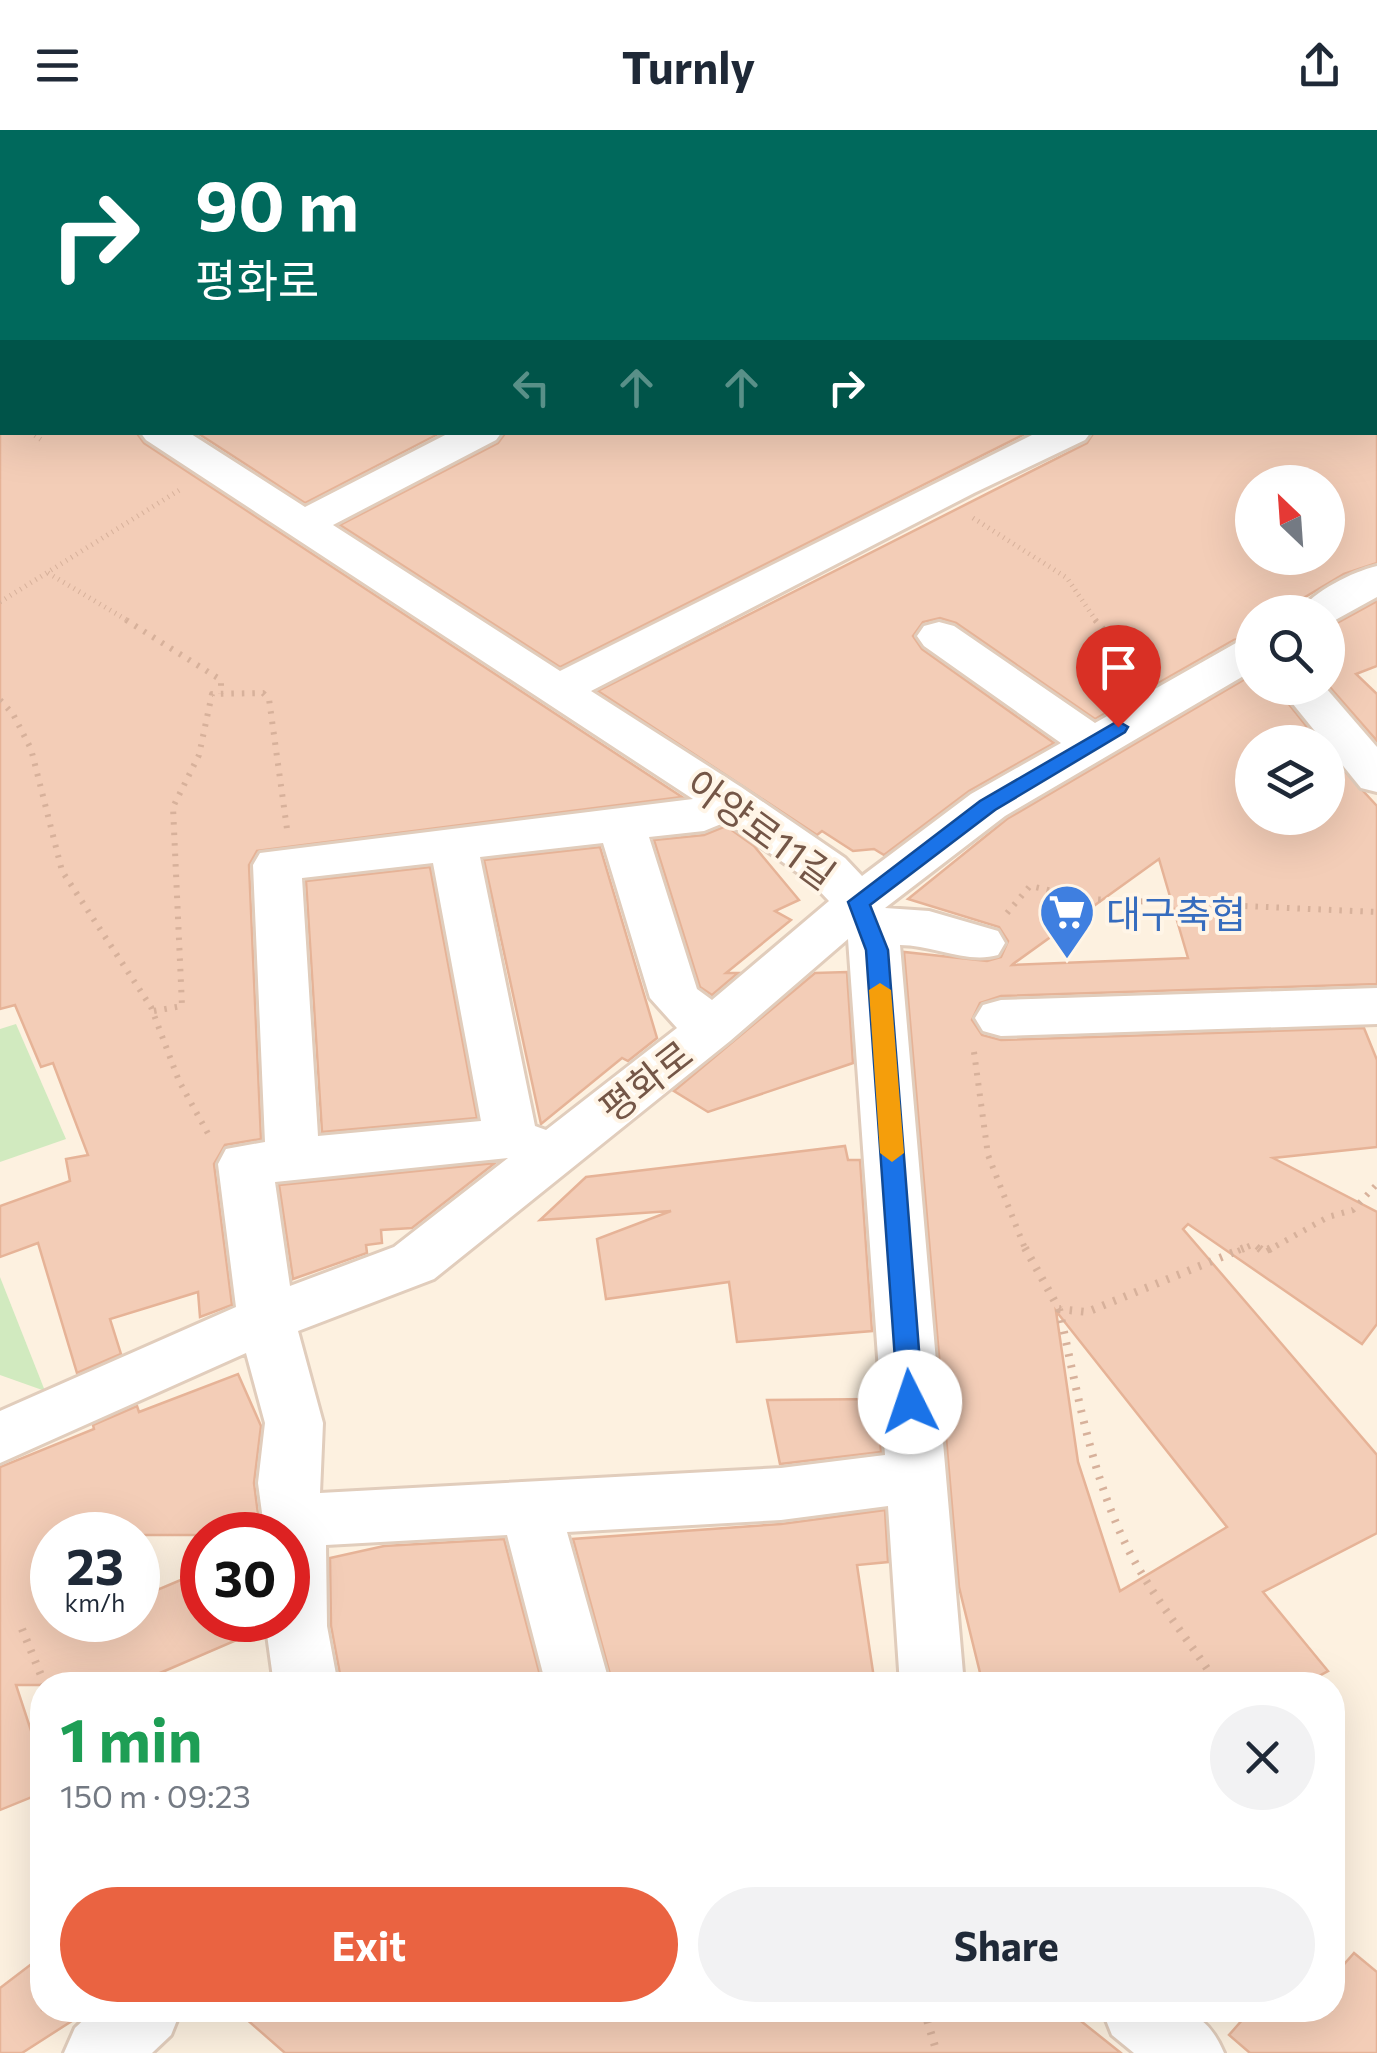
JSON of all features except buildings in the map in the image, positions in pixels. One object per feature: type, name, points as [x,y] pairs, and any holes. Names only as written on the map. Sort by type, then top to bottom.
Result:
[{"type":"street","name":"아양로11길","points":[[164,435],[724,798],[828,870],[863,915]]},
{"type":"street","points":[[302,526],[476,435]]},
{"type":"street","points":[[559,690],[1065,435]]},
{"type":"street","points":[[1345,598],[1377,579]]},
{"type":"street","points":[[939,636],[1092,742]]},
{"type":"street","name":"평화로","points":[[0,1438],[266,1319],[414,1263],[532,1146],[712,1028],[863,915],[988,806],[1092,742],[1235,663]]},
{"type":"street","points":[[1316,705],[1377,777]]},
{"type":"street","points":[[292,1512],[288,1483],[294,1423],[266,1319],[278,865],[704,815],[724,798]]},
{"type":"street","points":[[622,825],[674,998],[712,1028]]},
{"type":"street","points":[[268,1160],[532,1146],[453,844]]},
{"type":"street","points":[[863,915],[980,943]]},
{"type":"street","points":[[863,915],[877,950],[931,1672]]},
{"type":"street","points":[[987,1032],[1377,1006]]},
{"type":"street","points":[[310,1521],[781,1494],[916,1477]]},
{"type":"street","points":[[530,1508],[574,1672]]},
{"type":"street","points":[[299,1642],[304,1672]]},
{"type":"street","points":[[100,2053],[133,2022]]},
{"type":"street","points":[[1152,2022],[1188,2053]]},
{"type":"path","points":[[34,435],[43,441]]},
{"type":"path","points":[[0,602],[215,469]]},
{"type":"path","points":[[938,496],[1067,578],[1097,622],[1147,678],[1172,698]]},
{"type":"path","points":[[48,573],[208,670],[221,680],[221,694]]},
{"type":"path","points":[[154,1011],[182,1006],[173,807],[199,755],[212,694],[264,693],[269,699],[289,848],[278,865]]},
{"type":"path","points":[[0,700],[12,710],[36,770],[55,854],[94,924],[154,1011],[160,1038],[189,1106],[212,1140],[268,1160]]},
{"type":"path","points":[[980,943],[1030,886],[1088,899],[1377,912]]},
{"type":"path","points":[[987,1032],[988,1156],[1026,1251],[1060,1309],[1082,1411],[1118,1522],[1143,1576],[1209,1672]]},
{"type":"path","points":[[1060,1309],[1087,1312],[1254,1244],[1264,1252],[1328,1217],[1353,1210],[1377,1184]]},
{"type":"path","points":[[22,1630],[40,1672]]},
{"type":"path","points":[[928,2022],[937,2053]]},
{"type":"green space","points":[[16,1024],[66,1139],[0,1162],[0,1029]]},
{"type":"green space","points":[[0,1277],[45,1391],[0,1375]]},
{"type":"slow traffic","points":[[880,990],[892,1153]]},
{"type":"place","name":"대구축협","points":[[1067,961]]},
{"type":"route","points":[[910,1402],[877,950],[859,902],[988,806],[1118,727]]}]
